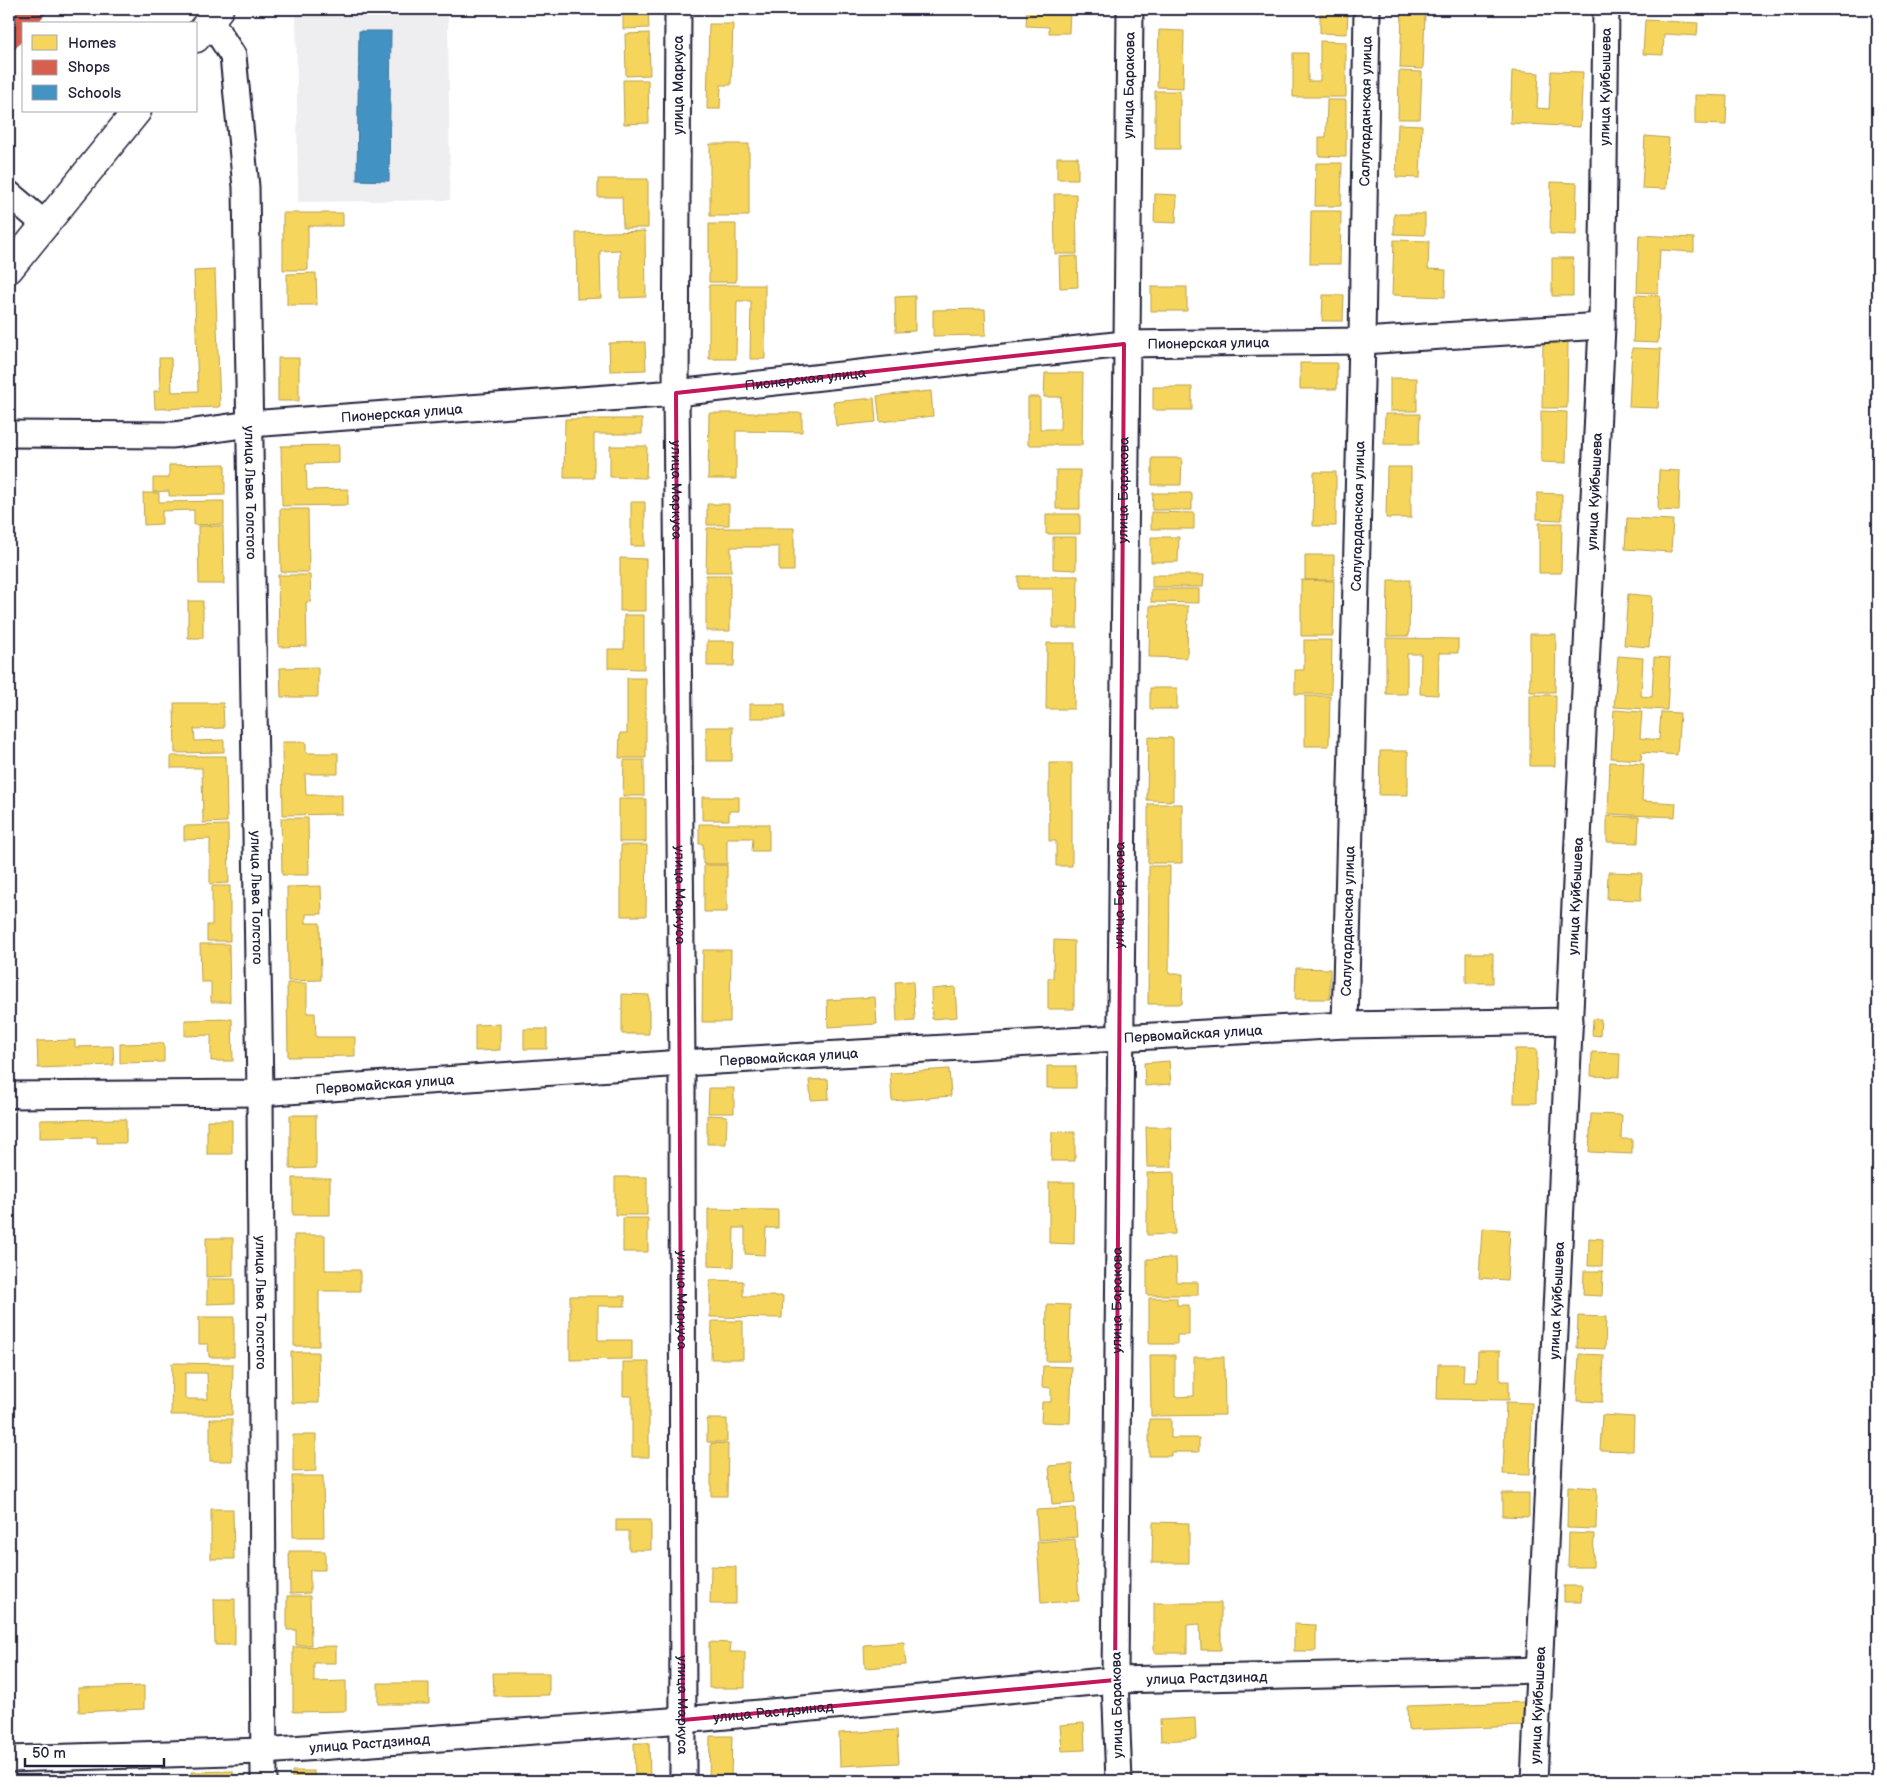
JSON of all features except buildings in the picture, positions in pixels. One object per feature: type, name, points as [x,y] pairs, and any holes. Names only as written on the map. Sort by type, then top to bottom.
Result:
[{"type":"main road","points":[[9,269],[136,112]]},
{"type":"street","name":"улица Маркуса","points":[[678,9],[676,393],[682,1063],[683,1781]]},
{"type":"street","name":"улица Баракова","points":[[1119,1781],[1115,1680],[1118,1038],[1124,344],[1130,9]]},
{"type":"street","name":"Салугарданская улица","points":[[1345,1024],[1362,341],[1367,9]]},
{"type":"street","name":"улица Куйбышева","points":[[1534,1781],[1602,326],[1606,9]]},
{"type":"street","name":"улица Льва Толстого","points":[[209,22],[233,56],[246,197],[260,1093],[264,1781]]},
{"type":"street","points":[[9,194],[46,225]]},
{"type":"street","name":"Пионерская улица","points":[[9,434],[173,435],[250,424],[676,393],[1124,344],[1362,341],[1602,326]]},
{"type":"street","name":"Первомайская улица","points":[[9,1095],[260,1093],[682,1063],[1345,1024],[1570,1021]]},
{"type":"street","name":"улица Растдзинад","points":[[9,1759],[264,1751],[683,1720],[1115,1680],[1538,1670]]},
{"type":"highlighted area","points":[[1124,344],[1115,1680],[683,1720],[676,393]]},
{"type":"shaded area","points":[[296,9],[448,9],[450,200],[298,202]]}]
